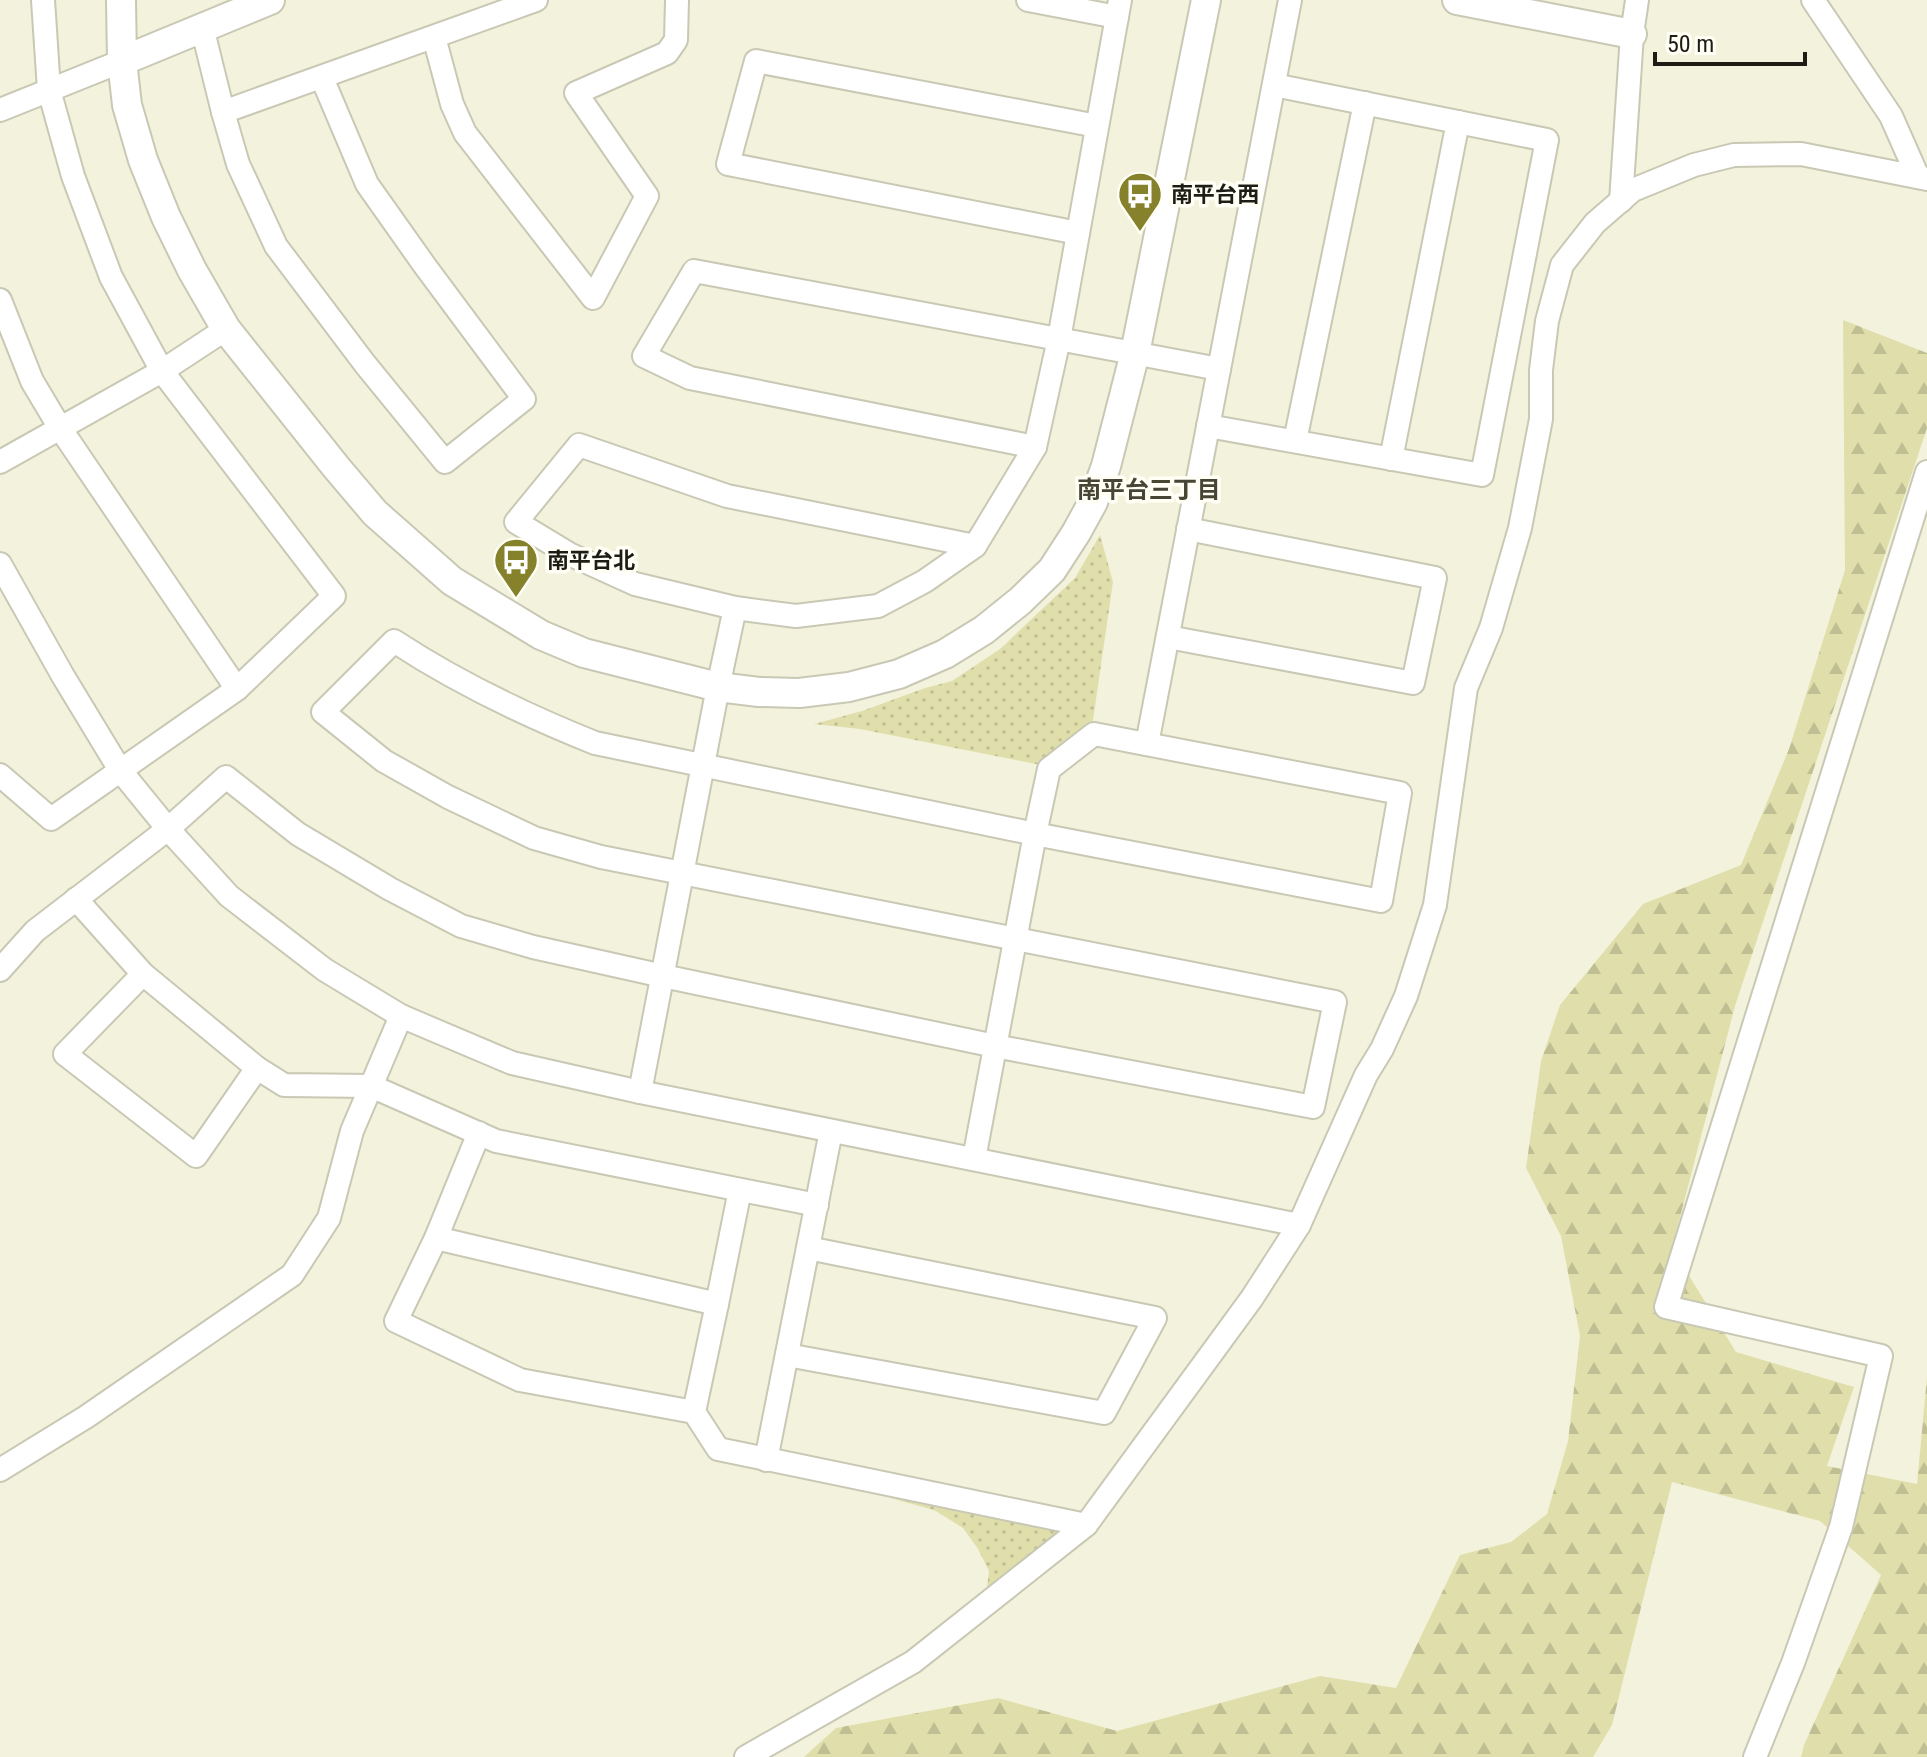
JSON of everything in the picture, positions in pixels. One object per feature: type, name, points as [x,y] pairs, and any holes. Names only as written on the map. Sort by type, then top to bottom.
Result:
[{"type":"street","points":[[0,775],[51,819],[237,689],[334,596],[162,371],[111,277],[73,176],[49,90],[43,0]]},
{"type":"street","points":[[121,0],[122,61],[127,105],[143,160],[192,270],[226,329],[375,513],[452,581],[541,635],[584,653],[718,687],[799,693],[849,687],[899,674],[945,654],[984,630],[1020,601],[1052,570],[1076,533],[1093,502],[1106,466],[1135,353],[1206,0]]},
{"type":"street","points":[[0,110],[270,0]]},
{"type":"street","points":[[223,112],[536,0]]},
{"type":"street","points":[[434,37],[452,104],[465,133],[593,298],[647,196],[576,93],[667,53],[676,40],[677,0]]},
{"type":"street","points":[[975,546],[727,496],[579,445],[516,522],[569,554],[635,584],[735,608],[796,616],[878,606],[925,581],[975,546],[1035,447],[1059,339],[1118,9],[1028,0]]},
{"type":"street","points":[[1147,744],[1290,0]]},
{"type":"street","points":[[1457,0],[1632,34]]},
{"type":"street","points":[[1621,201],[1637,0]]},
{"type":"street","points":[[1813,0],[1891,116],[1922,178]]},
{"type":"street","points":[[202,27],[238,164],[276,246],[365,364],[445,462],[524,399],[367,184],[322,78]]},
{"type":"street","points":[[1078,233],[728,164],[756,61],[1097,126]]},
{"type":"street","points":[[1208,426],[1482,475],[1547,140],[1274,85]]},
{"type":"street","points":[[1295,441],[1365,103]]},
{"type":"street","points":[[1391,459],[1458,122]]},
{"type":"street","points":[[746,1757],[913,1662],[1086,1525],[1252,1298],[1299,1225],[1366,1075],[1382,1049],[1406,996],[1435,905],[1466,688],[1491,628],[1520,528],[1541,419],[1541,370],[1547,321],[1562,265],[1595,223],[1633,190],[1694,165],[1734,155],[1801,154],[1922,178]]},
{"type":"street","points":[[1035,447],[690,378],[644,356],[694,271],[1219,369]]},
{"type":"street","points":[[0,300],[32,381],[60,428],[237,689]]},
{"type":"street","points":[[0,462],[162,371],[226,329]]},
{"type":"street","points":[[1755,1757],[1793,1663],[1841,1527],[1881,1356],[1666,1307],[1927,472]]},
{"type":"street","points":[[1168,637],[1413,683],[1435,578],[1188,529]]},
{"type":"street","points":[[0,564],[120,770],[168,829],[229,896],[325,970],[401,1016],[512,1063],[640,1092],[1299,1225]]},
{"type":"street","points":[[640,1092],[735,608]]},
{"type":"street","points":[[0,970],[35,931],[168,829],[226,777],[298,834],[390,889],[461,926],[533,947],[663,976],[995,1046],[1313,1107],[1335,1002],[1015,940],[601,857],[534,838],[448,797],[384,761],[323,712],[394,641],[438,670],[496,700],[595,743],[1035,834],[1381,901],[1400,793],[1094,734],[1049,769],[1035,834],[1015,940],[995,1046],[974,1159]]},
{"type":"street","points":[[76,899],[143,974],[257,1068],[284,1085],[371,1086],[496,1141],[817,1205]]},
{"type":"street","points":[[143,974],[65,1054],[196,1156],[257,1068]]},
{"type":"street","points":[[0,1470],[86,1417],[292,1275],[329,1218],[352,1131],[401,1016]]},
{"type":"street","points":[[766,1460],[831,1131]]},
{"type":"street","points":[[479,1133],[436,1238],[396,1321],[520,1380],[694,1412]]},
{"type":"street","points":[[740,1190],[694,1412],[718,1449],[1086,1525]]},
{"type":"street","points":[[436,1238],[717,1304]]},
{"type":"street","points":[[787,1355],[1104,1413],[1155,1318],[808,1248]]},
{"type":"green space","points":[[1843,320],[1927,353],[1927,428],[1735,1006],[1672,1248],[1736,1352],[1854,1387],[1827,1466],[1917,1484],[1927,1377],[1927,1757],[1801,1757],[1881,1575],[1820,1521],[1672,1482],[1612,1725],[1593,1757],[804,1757],[836,1728],[998,1698],[1117,1731],[1320,1676],[1396,1688],[1460,1555],[1511,1542],[1547,1514],[1568,1441],[1580,1336],[1561,1236],[1526,1168],[1541,1061],[1560,1005],[1643,904],[1741,865],[1789,749],[1845,570]]},
{"type":"green space","points":[[1100,535],[1113,582],[1092,727],[1041,765],[860,729],[814,724],[952,681],[1000,649],[1075,578]]},
{"type":"green space","points":[[890,1498],[1077,1527],[986,1596],[989,1571],[963,1528],[934,1510]]},
{"type":"place","name":"南平台西","points":[[1140,233]]},
{"type":"place","name":"南平台北","points":[[516,599]]},
{"type":"district","name":"南平台三丁目","points":[[1149,490]]}]
